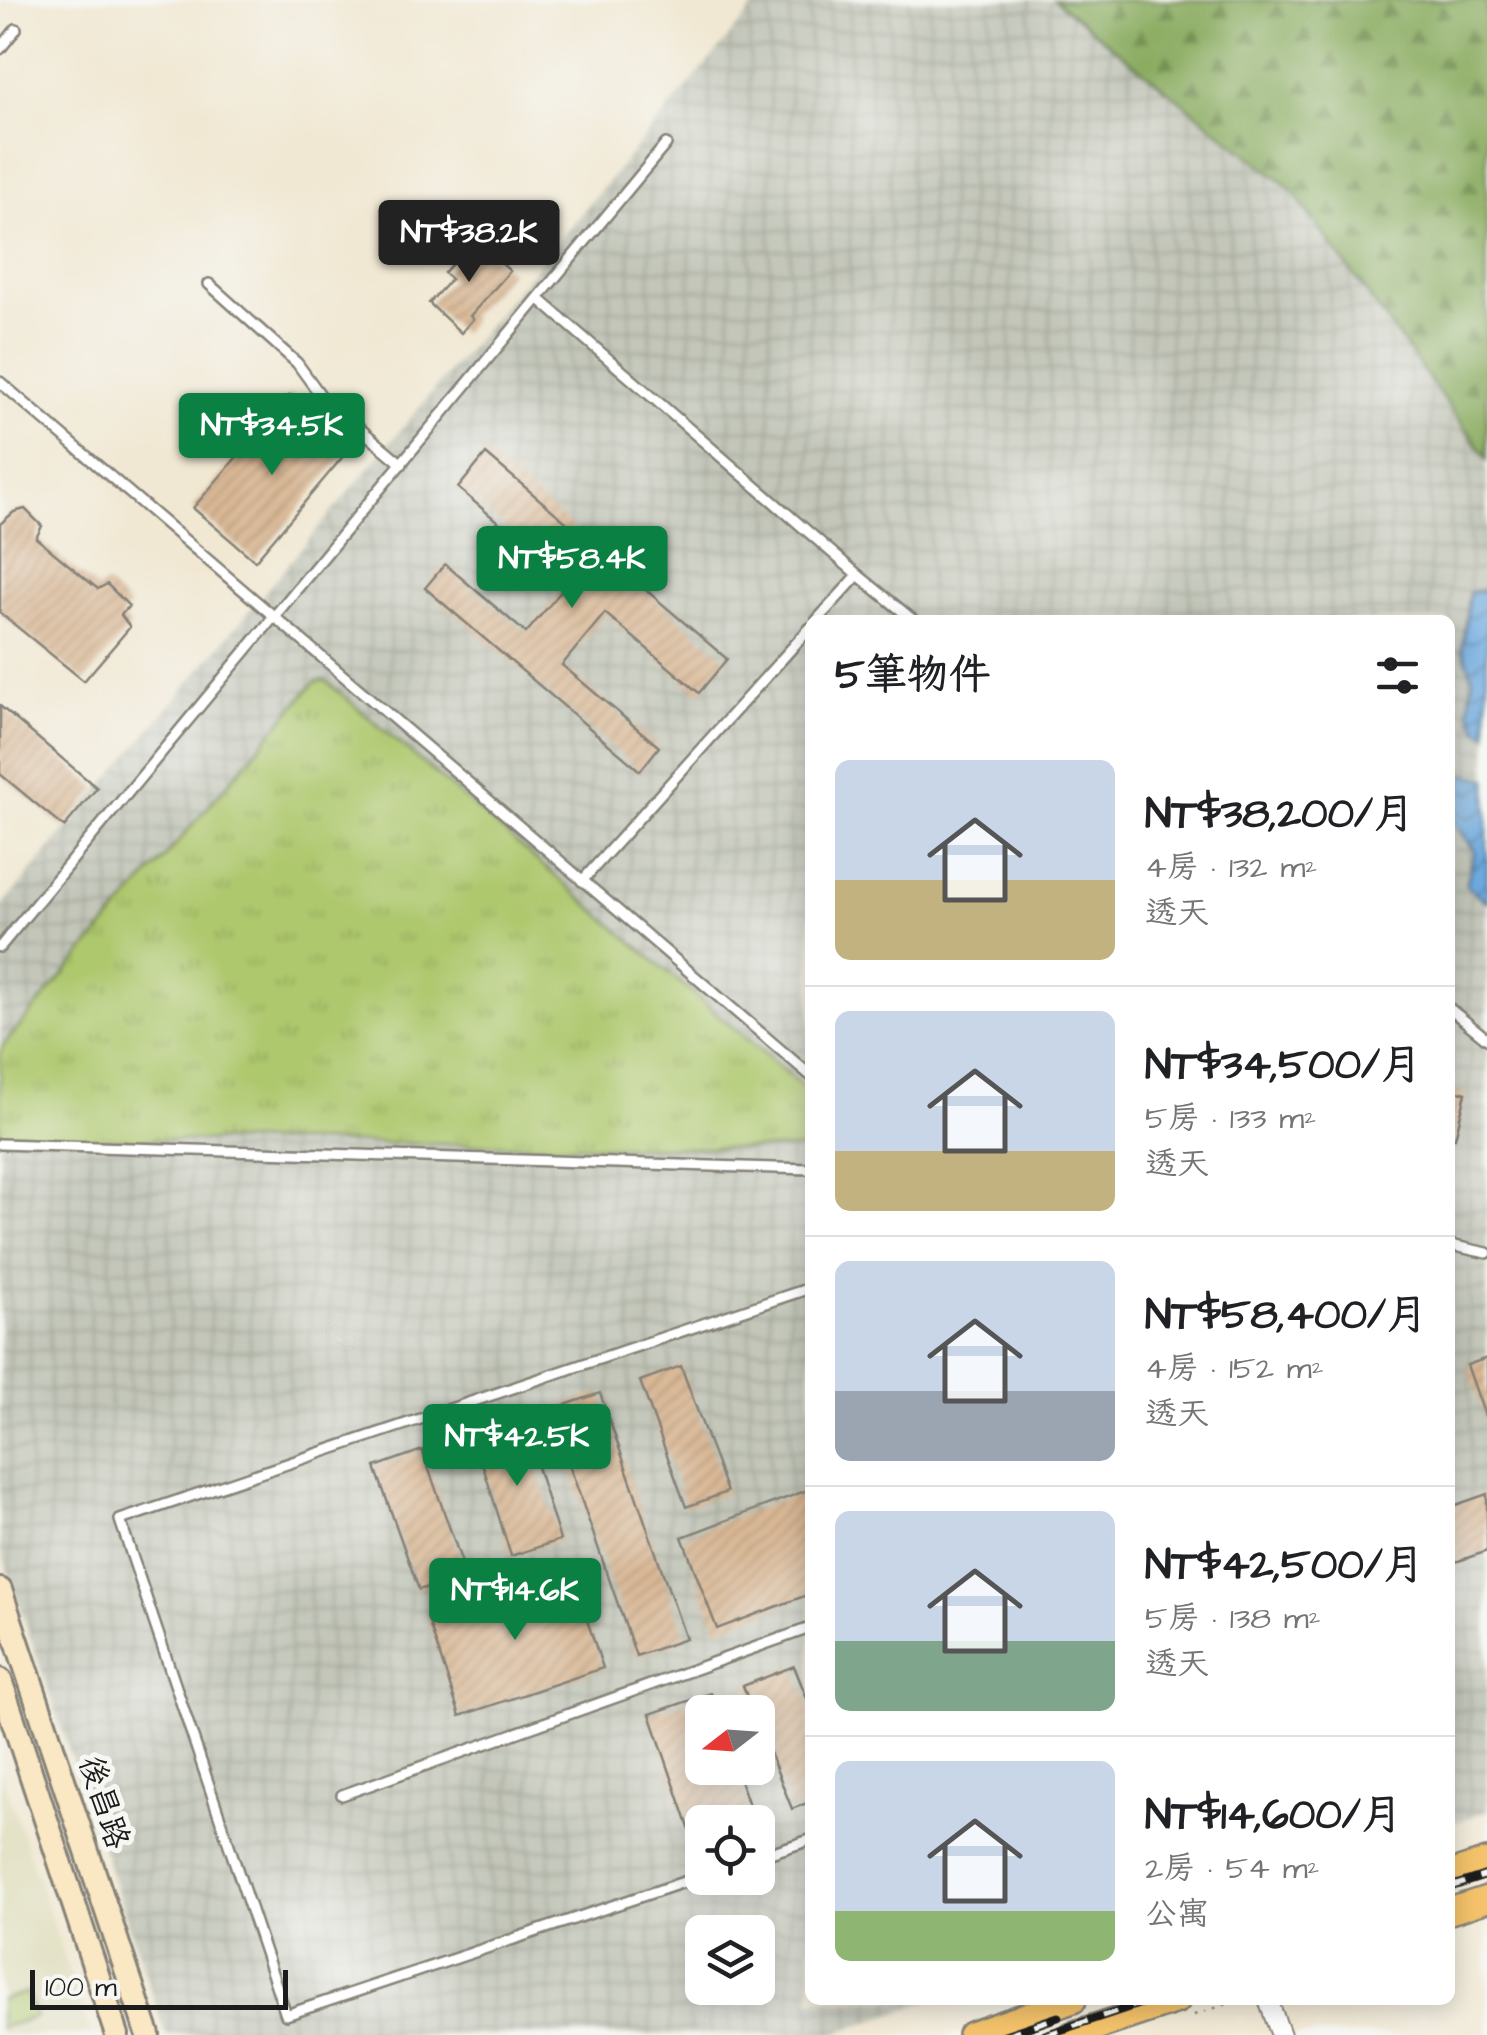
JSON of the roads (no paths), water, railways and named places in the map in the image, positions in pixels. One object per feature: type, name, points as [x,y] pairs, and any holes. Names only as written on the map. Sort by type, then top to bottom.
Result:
[{"type":"main road","points":[[1455,1872],[1487,1862]]},
{"type":"main road","points":[[1455,1909],[1487,1899]]},
{"type":"main road","points":[[971,2035],[1058,2005]]},
{"type":"main road","points":[[1072,2035],[1162,2005]]},
{"type":"street","name":"後昌路","points":[[0,1590],[148,2035]]},
{"type":"street","name":"後昌路","points":[[0,1680],[117,2035]]},
{"type":"street","points":[[1270,2005],[1280,2035]]},
{"type":"lane","points":[[0,49],[16,29]]},
{"type":"lane","points":[[0,946],[666,144]]},
{"type":"lane","points":[[209,284],[297,363],[321,396],[402,464]]},
{"type":"lane","points":[[539,299],[908,615]]},
{"type":"lane","points":[[0,382],[805,1072]]},
{"type":"lane","points":[[822,615],[858,575]]},
{"type":"lane","points":[[582,881],[805,634]]},
{"type":"lane","points":[[1455,1013],[1487,1040]]},
{"type":"lane","points":[[0,1144],[805,1169]]},
{"type":"lane","points":[[1455,1246],[1487,1254]]},
{"type":"lane","points":[[685,1882],[286,2015],[120,1520],[805,1290]]},
{"type":"lane","points":[[342,1795],[805,1630]]},
{"type":"lane","points":[[775,1851],[805,1842]]},
{"type":"water","points":[[1487,589],[1487,734],[1477,727],[1469,708],[1473,678],[1462,648],[1469,593]]},
{"type":"water","points":[[1463,774],[1487,779],[1487,902],[1466,885],[1475,851],[1455,823],[1455,776]]},
{"type":"railway","points":[[1455,1885],[1487,1875]]},
{"type":"railway","points":[[1045,2035],[1135,2005]]},
{"type":"railway","points":[[1005,2035],[1058,2017]]}]
